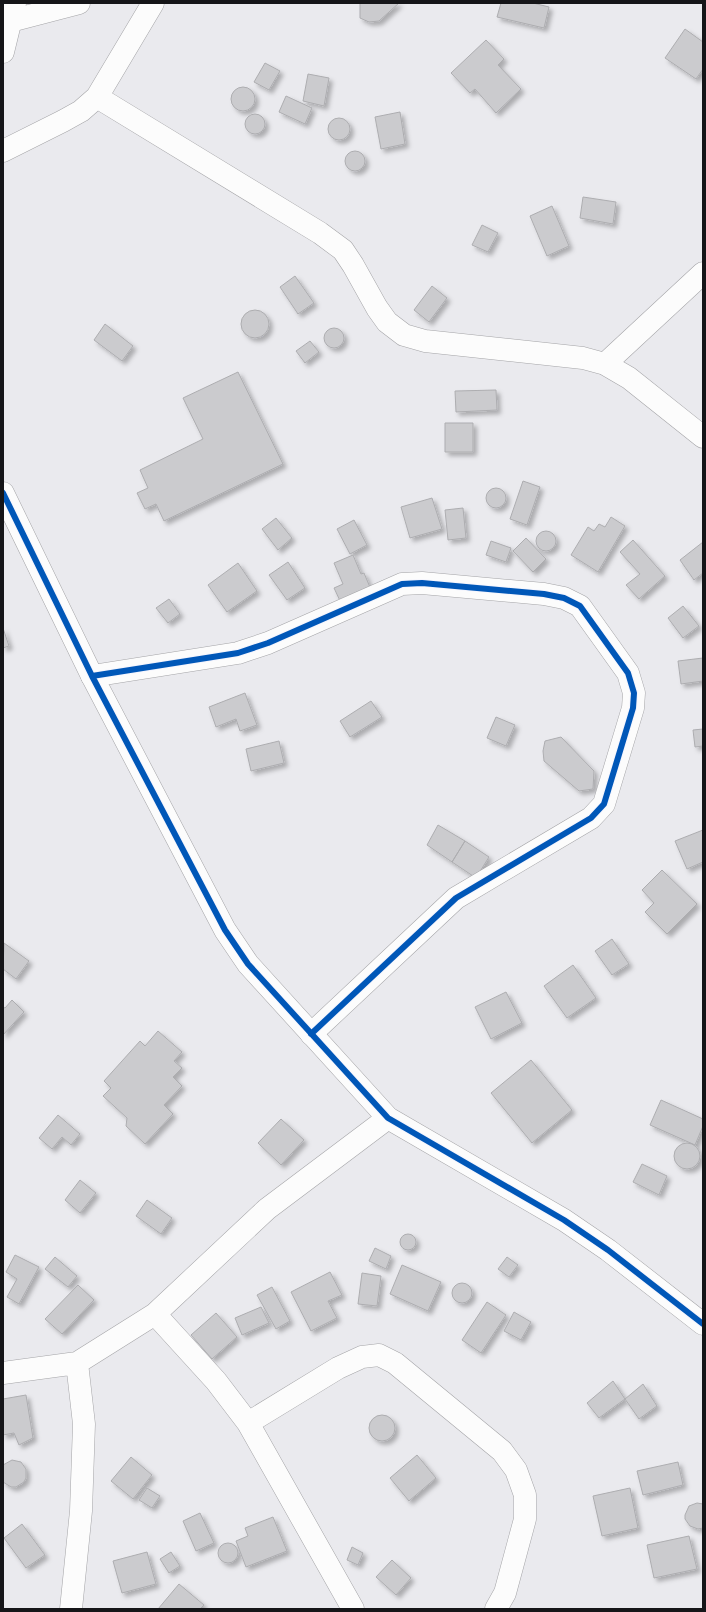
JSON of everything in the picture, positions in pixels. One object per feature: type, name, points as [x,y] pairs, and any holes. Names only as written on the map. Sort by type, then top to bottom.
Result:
[{"type":"street","points":[[3,52],[13,12],[79,3]]},
{"type":"street","points":[[3,151],[81,111],[97,97],[153,3]]},
{"type":"street","points":[[97,97],[320,233],[343,250],[380,313],[387,322],[404,335],[425,342],[583,358],[605,364],[628,378],[703,437]]},
{"type":"street","points":[[605,364],[703,273]]},
{"type":"street","points":[[3,493],[92,676],[225,930],[248,964],[388,1118],[564,1220],[608,1250],[703,1324]]},
{"type":"street","points":[[92,676],[238,653],[268,643],[402,584],[422,583],[544,594],[564,598],[580,606],[628,673],[634,692],[633,708],[604,804],[591,818],[456,898],[311,1034]]},
{"type":"street","points":[[3,1373],[77,1363],[155,1314],[267,1209],[388,1118]]},
{"type":"street","points":[[155,1314],[216,1381],[248,1423],[353,1609]]},
{"type":"street","points":[[248,1423],[338,1368],[362,1357],[379,1355],[395,1363],[502,1451],[516,1470],[525,1495],[526,1519],[505,1593],[496,1609]]},
{"type":"street","points":[[72,1609],[81,1511],[84,1424],[77,1363]]},
{"type":"building","points":[[360,3],[399,3],[379,21],[369,22],[360,18]]},
{"type":"building","points":[[501,3],[533,3],[549,7],[544,28],[497,17]]},
{"type":"building","points":[[685,29],[703,42],[703,69],[696,79],[665,58]]},
{"type":"building","points":[[486,40],[504,59],[498,65],[521,89],[496,113],[475,89],[470,93],[451,73]]},
{"type":"building","points":[[265,63],[280,71],[269,90],[254,82]]},
{"type":"building","points":[[308,74],[329,78],[324,106],[303,101]]},
{"type":"building","points":[[243,87],[251,91],[255,99],[251,107],[243,111],[235,107],[231,99],[235,91]]},
{"type":"building","points":[[286,96],[312,108],[305,124],[279,112]]},
{"type":"building","points":[[400,112],[405,144],[381,149],[375,117]]},
{"type":"building","points":[[251,114],[259,114],[265,120],[265,128],[259,134],[251,134],[245,128],[245,120]]},
{"type":"building","points":[[335,118],[343,118],[350,125],[350,133],[343,140],[335,140],[328,133],[328,125]]},
{"type":"building","points":[[355,151],[362,154],[365,161],[362,168],[355,171],[348,168],[345,161],[348,154]]},
{"type":"building","points":[[583,197],[616,202],[613,224],[580,218]]},
{"type":"building","points":[[552,206],[569,246],[547,256],[530,216]]},
{"type":"building","points":[[482,225],[498,233],[488,252],[472,245]]},
{"type":"building","points":[[295,276],[314,303],[298,314],[280,287]]},
{"type":"building","points":[[432,286],[447,298],[429,322],[414,310]]},
{"type":"building","points":[[255,310],[265,314],[269,324],[265,334],[255,338],[245,334],[241,324],[245,314]]},
{"type":"building","points":[[105,324],[133,346],[122,361],[94,340]]},
{"type":"building","points":[[334,328],[341,331],[344,338],[341,345],[334,348],[327,345],[324,338],[327,331]]},
{"type":"building","points":[[310,341],[319,352],[305,363],[296,351]]},
{"type":"building","points":[[238,372],[283,464],[164,521],[156,504],[145,509],[137,493],[148,488],[140,470],[203,439],[183,398]]},
{"type":"building","points":[[496,390],[497,410],[456,412],[455,391]]},
{"type":"building","points":[[445,423],[473,423],[473,452],[445,452]]},
{"type":"building","points":[[523,481],[540,487],[527,525],[510,519]]},
{"type":"building","points":[[496,488],[503,491],[506,498],[503,505],[496,508],[489,505],[486,498],[489,491]]},
{"type":"building","points":[[432,498],[442,529],[410,538],[401,507]]},
{"type":"building","points":[[463,508],[466,538],[448,540],[445,510]]},
{"type":"building","points":[[611,517],[625,526],[598,572],[571,555],[588,527],[594,531],[599,524],[605,527]]},
{"type":"building","points":[[276,518],[292,538],[278,550],[262,529]]},
{"type":"building","points":[[354,520],[367,545],[350,554],[337,529]]},
{"type":"building","points":[[546,531],[553,534],[556,541],[553,548],[546,551],[539,548],[536,541],[539,534]]},
{"type":"building","points":[[526,538],[546,559],[533,572],[513,551]]},
{"type":"building","points":[[633,540],[665,576],[639,599],[626,585],[640,574],[620,552]]},
{"type":"building","points":[[491,541],[511,548],[506,562],[486,555]]},
{"type":"building","points":[[703,542],[703,573],[694,580],[680,560]]},
{"type":"building","points":[[353,555],[361,574],[364,573],[372,592],[342,605],[334,588],[343,584],[334,563]]},
{"type":"building","points":[[288,562],[305,588],[287,600],[269,575]]},
{"type":"building","points":[[238,563],[257,591],[227,612],[208,585]]},
{"type":"building","points":[[169,599],[180,614],[168,623],[156,608]]},
{"type":"building","points":[[683,606],[699,626],[683,638],[668,618]]},
{"type":"building","points":[[3,628],[9,646],[3,648]]},
{"type":"building","points":[[703,658],[703,681],[681,684],[678,661]]},
{"type":"building","points":[[245,693],[257,725],[240,731],[236,719],[216,727],[209,707]]},
{"type":"building","points":[[371,701],[382,717],[350,737],[340,721]]},
{"type":"building","points":[[496,717],[515,725],[506,746],[487,738]]},
{"type":"building","points":[[703,729],[703,746],[695,747],[693,730]]},
{"type":"building","points":[[561,737],[594,771],[593,789],[579,791],[544,761],[543,751],[545,741]]},
{"type":"building","points":[[279,741],[284,763],[251,771],[246,749]]},
{"type":"building","points":[[438,825],[465,841],[452,862],[427,845]]},
{"type":"building","points":[[703,830],[703,862],[687,869],[675,841]]},
{"type":"building","points":[[465,841],[489,857],[476,878],[452,862]]},
{"type":"building","points":[[662,870],[697,904],[667,934],[645,912],[654,903],[642,890]]},
{"type":"building","points":[[612,939],[629,964],[612,975],[595,951]]},
{"type":"building","points":[[4,943],[29,961],[16,979],[3,969]]},
{"type":"building","points":[[573,965],[596,998],[567,1018],[544,986]]},
{"type":"building","points":[[506,992],[522,1023],[491,1039],[475,1007]]},
{"type":"building","points":[[12,1000],[24,1012],[3,1035],[3,1007],[5,1008]]},
{"type":"building","points":[[158,1031],[182,1052],[174,1061],[182,1068],[173,1077],[182,1086],[164,1105],[173,1114],[145,1144],[126,1126],[127,1118],[103,1096],[111,1088],[104,1081],[140,1041],[145,1046]]},
{"type":"building","points":[[531,1060],[572,1110],[532,1143],[491,1093]]},
{"type":"building","points":[[661,1100],[703,1119],[703,1126],[695,1145],[650,1125]]},
{"type":"building","points":[[58,1115],[80,1134],[71,1145],[62,1137],[52,1149],[39,1138]]},
{"type":"building","points":[[281,1119],[304,1140],[281,1165],[258,1143]]},
{"type":"building","points":[[687,1143],[696,1147],[700,1156],[696,1165],[687,1169],[678,1165],[674,1156],[678,1147]]},
{"type":"building","points":[[642,1164],[667,1176],[659,1195],[633,1182]]},
{"type":"building","points":[[80,1180],[96,1193],[80,1213],[65,1200]]},
{"type":"building","points":[[147,1200],[172,1218],[161,1234],[136,1216]]},
{"type":"building","points":[[405,1234],[411,1234],[416,1239],[414,1248],[411,1250],[405,1250],[400,1245],[400,1239]]},
{"type":"building","points":[[375,1248],[391,1256],[386,1269],[369,1261]]},
{"type":"building","points":[[15,1255],[39,1267],[19,1304],[7,1297],[17,1279],[6,1272]]},
{"type":"building","points":[[55,1257],[77,1276],[68,1287],[45,1269]]},
{"type":"building","points":[[507,1257],[518,1265],[509,1277],[498,1269]]},
{"type":"building","points":[[402,1265],[441,1282],[428,1311],[390,1294]]},
{"type":"building","points":[[330,1272],[342,1295],[328,1301],[337,1318],[311,1331],[291,1292]]},
{"type":"building","points":[[362,1273],[381,1276],[377,1306],[358,1304]]},
{"type":"building","points":[[458,1283],[466,1283],[472,1289],[472,1297],[466,1303],[458,1303],[452,1297],[452,1289]]},
{"type":"building","points":[[78,1285],[94,1300],[62,1334],[45,1319]]},
{"type":"building","points":[[272,1287],[290,1321],[276,1329],[257,1295]]},
{"type":"building","points":[[487,1302],[506,1315],[481,1353],[462,1340]]},
{"type":"building","points":[[261,1307],[269,1323],[242,1335],[235,1318]]},
{"type":"building","points":[[514,1312],[531,1322],[521,1340],[504,1331]]},
{"type":"building","points":[[216,1313],[237,1337],[212,1359],[191,1335]]},
{"type":"building","points":[[613,1381],[625,1399],[599,1418],[587,1403]]},
{"type":"building","points":[[643,1384],[657,1406],[639,1419],[625,1399]]},
{"type":"building","points":[[26,1395],[33,1438],[19,1445],[14,1433],[3,1435],[3,1399]]},
{"type":"building","points":[[382,1415],[391,1419],[395,1428],[391,1437],[382,1441],[373,1437],[369,1428],[373,1419]]},
{"type":"building","points":[[417,1455],[436,1478],[409,1501],[390,1478]]},
{"type":"building","points":[[131,1457],[152,1475],[133,1499],[111,1481]]},
{"type":"building","points":[[12,1460],[21,1462],[26,1469],[26,1478],[24,1482],[16,1487],[11,1487],[3,1482],[3,1465]]},
{"type":"building","points":[[678,1462],[683,1485],[643,1495],[637,1471]]},
{"type":"building","points":[[147,1488],[160,1496],[152,1508],[139,1500]]},
{"type":"building","points":[[630,1488],[638,1528],[602,1536],[593,1496]]},
{"type":"building","points":[[697,1503],[703,1504],[703,1528],[698,1529],[690,1526],[685,1519],[689,1506]]},
{"type":"building","points":[[200,1513],[214,1543],[196,1551],[183,1521]]},
{"type":"building","points":[[273,1517],[287,1551],[246,1567],[236,1541],[248,1536],[245,1528]]},
{"type":"building","points":[[22,1524],[45,1555],[26,1568],[4,1538]]},
{"type":"building","points":[[689,1536],[697,1569],[654,1578],[647,1545]]},
{"type":"building","points":[[228,1543],[235,1546],[238,1553],[235,1560],[228,1563],[221,1560],[218,1553],[221,1546]]},
{"type":"building","points":[[352,1547],[363,1553],[358,1565],[347,1560]]},
{"type":"building","points":[[147,1552],[156,1584],[122,1593],[113,1561]]},
{"type":"building","points":[[171,1552],[180,1566],[169,1573],[160,1559]]},
{"type":"building","points":[[392,1560],[411,1578],[396,1595],[376,1577]]},
{"type":"building","points":[[179,1584],[204,1605],[200,1609],[158,1609]]},
{"type":"cycle path","points":[[3,493],[92,676],[225,930],[248,964],[388,1118],[564,1220],[608,1250],[703,1324]]},
{"type":"cycle path","points":[[92,676],[238,653],[268,643],[402,584],[422,583],[544,594],[564,598],[580,606],[628,673],[634,693],[633,708],[604,804],[591,818],[456,898],[311,1034]]}]
